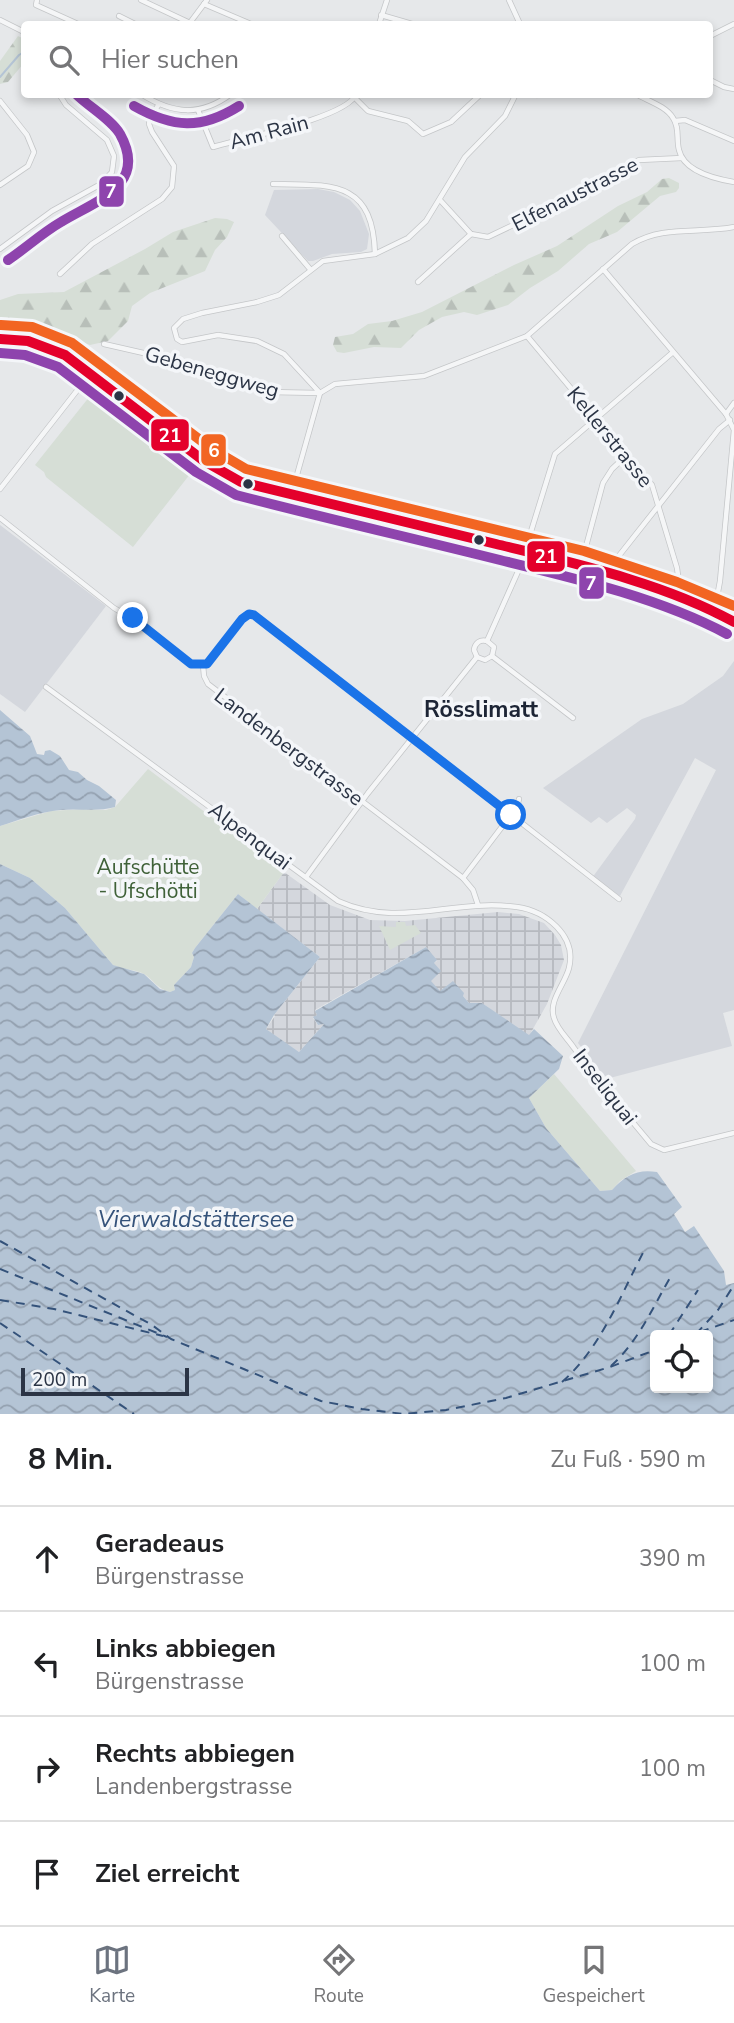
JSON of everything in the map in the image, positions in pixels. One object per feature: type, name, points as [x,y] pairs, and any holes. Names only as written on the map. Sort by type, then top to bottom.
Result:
[{"type":"street","points":[[37,0],[36,5],[71,21]]},
{"type":"street","points":[[141,0],[183,21]]},
{"type":"street","points":[[380,21],[387,0]]},
{"type":"street","points":[[509,0],[519,21]]},
{"type":"street","points":[[191,21],[204,1],[245,21]]},
{"type":"street","points":[[381,15],[402,21]]},
{"type":"street","points":[[119,16],[129,21]]},
{"type":"street","points":[[0,20],[21,30]]},
{"type":"street","points":[[713,34],[734,24]]},
{"type":"street","points":[[713,82],[734,89]]},
{"type":"street","points":[[0,249],[52,211],[101,184],[112,172],[114,156],[107,140],[66,105],[62,98]]},
{"type":"street","points":[[148,98],[179,111],[198,110],[226,98]]},
{"type":"street","name":"Am Rain","points":[[198,110],[213,147],[312,120],[350,104],[354,98]]},
{"type":"street","points":[[358,98],[368,111],[408,121],[424,134],[451,122],[477,98]]},
{"type":"street","points":[[291,496],[320,393],[284,354],[257,341],[218,335],[182,342],[174,334],[174,328],[183,319],[279,295],[323,261],[375,254],[408,238],[426,221],[465,157],[505,116],[514,98]]},
{"type":"street","points":[[644,98],[668,111],[675,121],[682,158],[702,173],[734,182]]},
{"type":"street","points":[[0,102],[27,135],[34,152],[28,166],[0,185]]},
{"type":"street","points":[[61,274],[92,244],[162,199],[172,187],[174,166],[149,124],[159,104]]},
{"type":"street","points":[[675,121],[685,120],[734,141]]},
{"type":"street","name":"Elfenaustrasse","points":[[471,234],[481,237],[495,235],[639,160],[682,158]]},
{"type":"street","points":[[273,184],[322,184],[350,193],[366,209],[370,218],[375,254]]},
{"type":"street","points":[[418,282],[471,234],[440,200]]},
{"type":"street","points":[[527,336],[632,244],[651,234],[734,228]]},
{"type":"street","points":[[282,236],[310,269]]},
{"type":"street","points":[[603,269],[726,414],[734,430],[715,608]]},
{"type":"street","name":"Gebeneggweg","points":[[104,344],[160,357],[268,392],[306,394],[320,393],[335,384],[424,376],[527,336]]},
{"type":"street","name":"Kellerstrasse","points":[[527,336],[652,485],[679,575],[680,591]]},
{"type":"street","points":[[0,339],[28,341],[65,355],[204,461],[242,482],[581,565],[715,608],[734,622]]},
{"type":"street","points":[[487,641],[516,579],[555,454],[673,353]]},
{"type":"street","points":[[0,489],[90,373]]},
{"type":"street","points":[[726,414],[734,403]]},
{"type":"street","points":[[614,562],[719,429],[730,420]]},
{"type":"street","points":[[581,565],[603,483],[612,469],[627,456]]},
{"type":"street","name":"Landenbergstrasse","points":[[0,518],[114,608],[141,624],[191,664],[203,665],[208,684],[463,878],[475,893],[478,905]]},
{"type":"street","points":[[626,579],[657,583],[734,616]]},
{"type":"street","points":[[203,665],[207,664],[242,619],[249,614],[254,615],[619,899]]},
{"type":"street","points":[[481,640],[487,641],[494,647],[492,656],[485,660],[477,657],[474,650],[476,644],[481,640]]},
{"type":"street","points":[[492,656],[573,718]]},
{"type":"street","points":[[306,877],[361,802],[477,657]]},
{"type":"street","name":"Alpenquai","points":[[46,687],[338,901],[376,914],[406,914],[478,905],[506,906],[535,911],[550,920],[561,932],[568,946],[570,964],[553,1003],[552,1015],[557,1024]]},
{"type":"street","points":[[463,878],[517,807],[519,799]]},
{"type":"street","name":"Inseliquai","points":[[557,1024],[656,1149],[664,1150],[734,1133]]},
{"type":"shaded area","points":[[318,189],[334,192],[350,200],[360,211],[369,234],[367,249],[308,261],[265,215],[274,190]]},
{"type":"shaded area","points":[[0,525],[106,606],[25,712],[0,694]]},
{"type":"shaded area","points":[[734,661],[734,1010],[723,1013],[732,1046],[606,1079],[578,1043],[716,770],[695,758],[620,896],[592,878],[636,815],[627,808],[607,823],[599,817],[591,823],[543,788],[642,719],[683,704],[723,676]]},
{"type":"shaded area","points":[[284,872],[330,905],[370,920],[405,921],[498,912],[519,914],[544,923],[561,945],[564,960],[547,1004],[529,1036],[482,1003],[469,1003],[463,996],[440,992],[430,981],[434,963],[437,961],[426,947],[315,1010],[317,1015],[313,1018],[318,1025],[324,1024],[299,1052],[280,1040],[266,1029],[320,957],[257,909]]},
{"type":"green space","points":[[18,36],[21,38],[21,67],[8,82],[0,84],[0,61]]},
{"type":"green space","points":[[669,178],[679,183],[676,192],[660,196],[617,232],[589,244],[558,271],[508,305],[477,315],[464,312],[442,317],[419,330],[401,348],[374,347],[344,353],[337,352],[333,345],[335,337],[353,334],[368,324],[392,321],[422,312],[557,246],[618,206],[647,192],[662,179]]},
{"type":"green space","points":[[215,218],[234,222],[205,271],[150,293],[132,306],[128,321],[108,341],[90,345],[43,328],[24,333],[0,332],[0,300],[18,294],[64,292],[173,232]]},
{"type":"green space","points":[[90,396],[96,400],[100,396],[194,469],[133,547],[46,477],[35,465]]},
{"type":"green space","name":"Aufschütte - Ufschötti","points":[[148,769],[284,872],[257,909],[238,894],[195,948],[191,967],[174,985],[175,990],[170,992],[142,973],[113,965],[65,908],[30,878],[0,864],[0,826],[51,811],[106,810],[115,807]]},
{"type":"green space","points":[[396,922],[405,922],[406,926],[415,925],[421,933],[390,950],[379,926],[396,927]]},
{"type":"green space","points":[[554,1074],[636,1171],[612,1190],[600,1191],[546,1128],[529,1098]]},
{"type":"water","points":[[0,710],[30,736],[37,754],[44,755],[45,751],[50,750],[60,756],[69,770],[78,772],[116,800],[115,807],[52,811],[0,826]]},
{"type":"water","name":"Vierwaldstättersee","points":[[0,864],[30,878],[65,908],[113,965],[144,974],[160,989],[170,992],[175,990],[174,985],[191,967],[195,948],[238,894],[320,957],[266,1029],[299,1052],[324,1024],[318,1025],[313,1017],[317,1015],[315,1011],[426,947],[437,960],[434,963],[441,971],[431,981],[440,991],[453,981],[469,1003],[482,1003],[529,1035],[534,1029],[563,1056],[559,1069],[529,1098],[546,1128],[600,1191],[612,1190],[622,1180],[638,1172],[657,1172],[682,1207],[674,1214],[685,1232],[694,1226],[724,1271],[726,1285],[734,1283],[734,1414],[0,1414]]},
{"type":"waterway","points":[[0,77],[21,54]]},
{"type":"ferry route","points":[[0,1241],[152,1325],[171,1339],[321,1401],[362,1409],[404,1414],[446,1410],[506,1398],[610,1367],[650,1352]]},
{"type":"ferry route","points":[[562,1382],[599,1337],[645,1249]]},
{"type":"ferry route","points":[[0,1269],[167,1337]]},
{"type":"ferry route","points":[[611,1366],[637,1335],[671,1276]]},
{"type":"ferry route","points":[[700,1330],[718,1310],[734,1285]]},
{"type":"ferry route","points":[[672,1330],[698,1290]]},
{"type":"ferry route","points":[[0,1300],[54,1309],[163,1336]]},
{"type":"ferry route","points":[[706,1330],[734,1320]]},
{"type":"ferry route","points":[[0,1323],[134,1414]]},
{"type":"transit line","name":"7","points":[[8,260],[54,226],[102,199],[123,179],[128,167],[127,152],[120,134],[81,98]]},
{"type":"transit line","name":"7","points":[[134,106],[162,119],[187,123],[212,119],[239,106]]},
{"type":"transit line","name":"6","points":[[1,325],[32,327],[72,343],[212,449],[246,469],[584,551],[677,582],[734,606]]},
{"type":"transit line","name":"21","points":[[0,339],[28,341],[65,355],[204,461],[241,482],[618,576],[678,596],[734,622]]},
{"type":"transit line","name":"7","points":[[0,353],[25,355],[58,367],[196,472],[236,495],[587,582],[674,610],[727,634]]},
{"type":"district","name":"Rösslimatt","points":[[481,709]]},
{"type":"route","points":[[133,618],[197,666],[207,664],[242,619],[249,614],[254,615],[511,815]]}]
